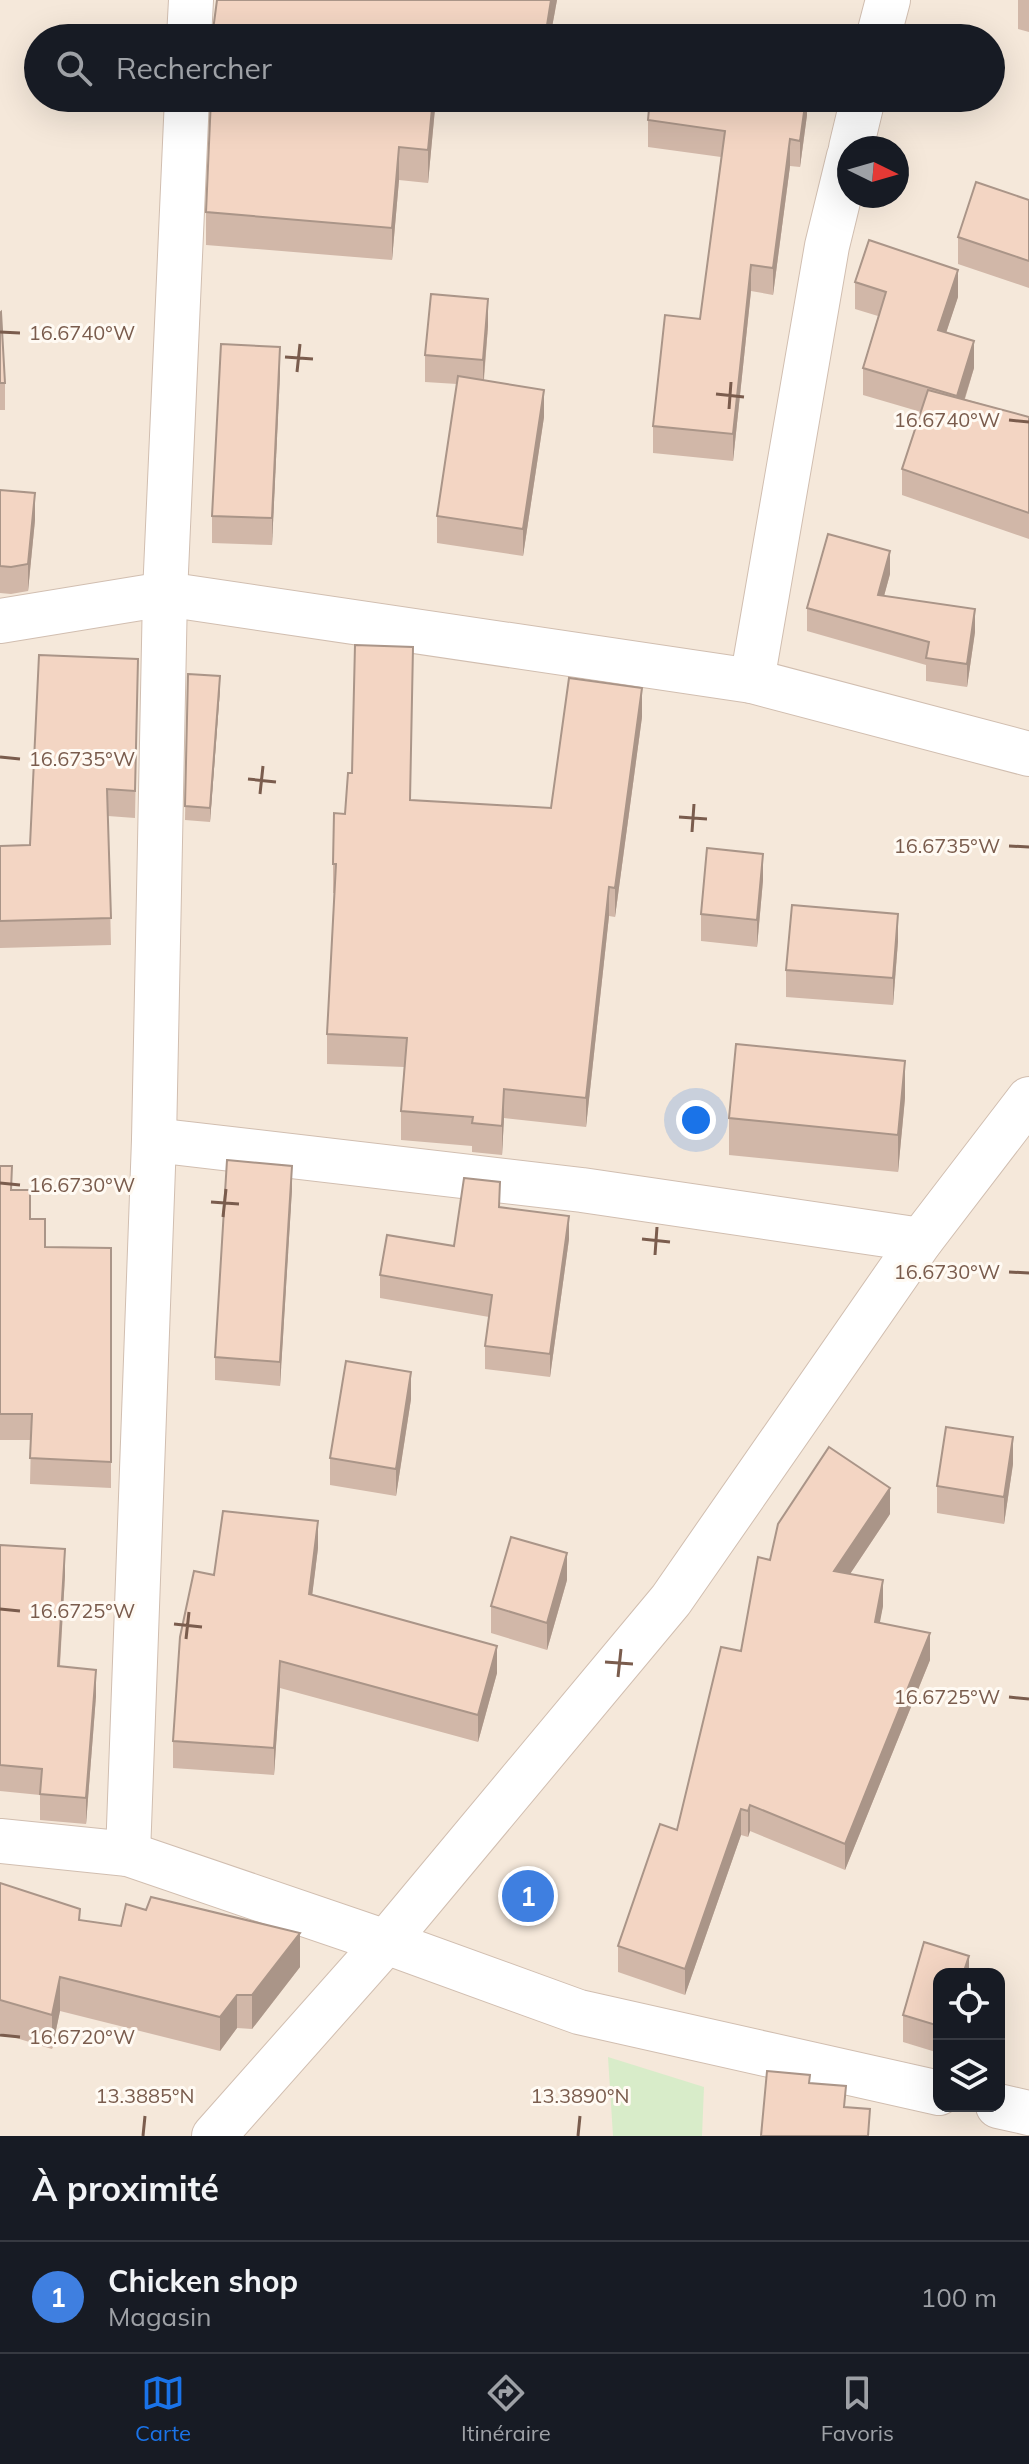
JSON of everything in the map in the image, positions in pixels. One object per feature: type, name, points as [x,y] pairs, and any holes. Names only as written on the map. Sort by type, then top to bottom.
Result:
[{"type":"street","points":[[190,24],[191,0]]},
{"type":"street","points":[[882,24],[888,0]]},
{"type":"street","points":[[128,1854],[154,1140],[165,594],[186,112]]},
{"type":"street","points":[[854,136],[860,112]]},
{"type":"street","points":[[752,681],[827,246],[837,205]]},
{"type":"street","points":[[0,621],[165,594],[752,681],[1029,754]]},
{"type":"street","points":[[214,2136],[386,1942],[671,1600],[921,1240],[1029,1099]]},
{"type":"street","points":[[154,1140],[582,1190],[921,1240]]},
{"type":"street","points":[[0,1841],[128,1854],[579,2012],[933,2092]]},
{"type":"street","points":[[1005,2108],[1029,2113]]},
{"type":"shaded area","points":[[0,0],[1029,0],[1029,2136],[0,2136]]},
{"type":"green space","points":[[608,2057],[704,2087],[702,2136],[613,2136]]},
{"type":"building","points":[[217,0],[551,0],[547,24],[214,24]]},
{"type":"building","points":[[210,112],[432,112],[428,150],[399,147],[392,228],[206,212]]},
{"type":"building","points":[[649,112],[804,112],[800,141],[790,139],[773,268],[751,265],[733,434],[653,426],[665,315],[700,319],[725,131],[648,120]]},
{"type":"building","points":[[976,182],[1029,200],[1029,261],[958,237]]},
{"type":"building","points":[[869,240],[958,270],[938,330],[974,341],[957,396],[863,368],[886,292],[855,282]]},
{"type":"building","points":[[431,294],[488,299],[483,360],[425,355]]},
{"type":"building","points":[[1,312],[5,383],[0,383]]},
{"type":"building","points":[[221,344],[280,347],[272,518],[212,516]]},
{"type":"building","points":[[458,376],[544,390],[523,529],[437,516]]},
{"type":"building","points":[[928,390],[1029,417],[1029,513],[902,469]]},
{"type":"building","points":[[0,490],[35,493],[28,564],[0,566]]},
{"type":"building","points":[[828,534],[890,551],[878,595],[975,609],[967,664],[926,658],[929,642],[807,608]]},
{"type":"building","points":[[355,645],[413,647],[410,800],[551,808],[569,678],[642,688],[615,888],[609,887],[586,1098],[504,1089],[502,1126],[472,1123],[473,1117],[401,1111],[407,1038],[327,1034],[336,864],[333,864],[334,813],[345,814],[348,773],[352,773]]},
{"type":"building","points":[[39,655],[138,659],[135,791],[107,789],[111,918],[0,921],[0,846],[30,845]]},
{"type":"building","points":[[188,674],[220,676],[210,808],[185,806]]},
{"type":"building","points":[[707,848],[763,854],[757,920],[701,914]]},
{"type":"building","points":[[792,905],[898,914],[893,978],[786,970]]},
{"type":"building","points":[[736,1044],[905,1061],[898,1135],[729,1118]]},
{"type":"building","points":[[227,1160],[292,1166],[280,1362],[215,1357]]},
{"type":"building","points":[[0,1166],[12,1166],[11,1190],[30,1190],[30,1219],[45,1219],[45,1247],[111,1248],[111,1462],[30,1458],[32,1414],[0,1414]]},
{"type":"building","points":[[464,1178],[500,1182],[499,1207],[569,1216],[550,1354],[485,1346],[492,1295],[380,1275],[387,1235],[454,1246]]},
{"type":"building","points":[[346,1361],[411,1372],[396,1469],[330,1458]]},
{"type":"building","points":[[946,1427],[1013,1437],[1004,1497],[937,1486]]},
{"type":"building","points":[[829,1447],[890,1488],[834,1571],[883,1580],[875,1622],[930,1633],[845,1844],[750,1805],[748,1811],[741,1809],[685,1969],[618,1946],[660,1824],[677,1830],[721,1647],[741,1651],[758,1557],[770,1560],[778,1524]]},
{"type":"building","points":[[223,1511],[318,1521],[309,1594],[497,1646],[478,1715],[280,1661],[274,1748],[173,1741],[180,1637],[194,1571],[214,1575]]},
{"type":"building","points":[[511,1537],[567,1553],[547,1623],[491,1606]]},
{"type":"building","points":[[0,1545],[65,1549],[58,1666],[96,1670],[86,1798],[40,1794],[42,1769],[0,1765]]},
{"type":"building","points":[[0,1883],[80,1909],[79,1920],[121,1926],[126,1904],[146,1910],[151,1897],[300,1933],[252,1995],[237,1995],[220,2017],[60,1977],[52,2015],[0,2000]]},
{"type":"building","points":[[924,1942],[969,1956],[965,1968],[933,1968],[933,2024],[903,2015]]},
{"type":"building","points":[[767,2071],[810,2075],[809,2083],[846,2086],[844,2107],[870,2109],[868,2136],[761,2136]]},
{"type":"place","name":"Chicken shop","points":[[528,1896]]}]
